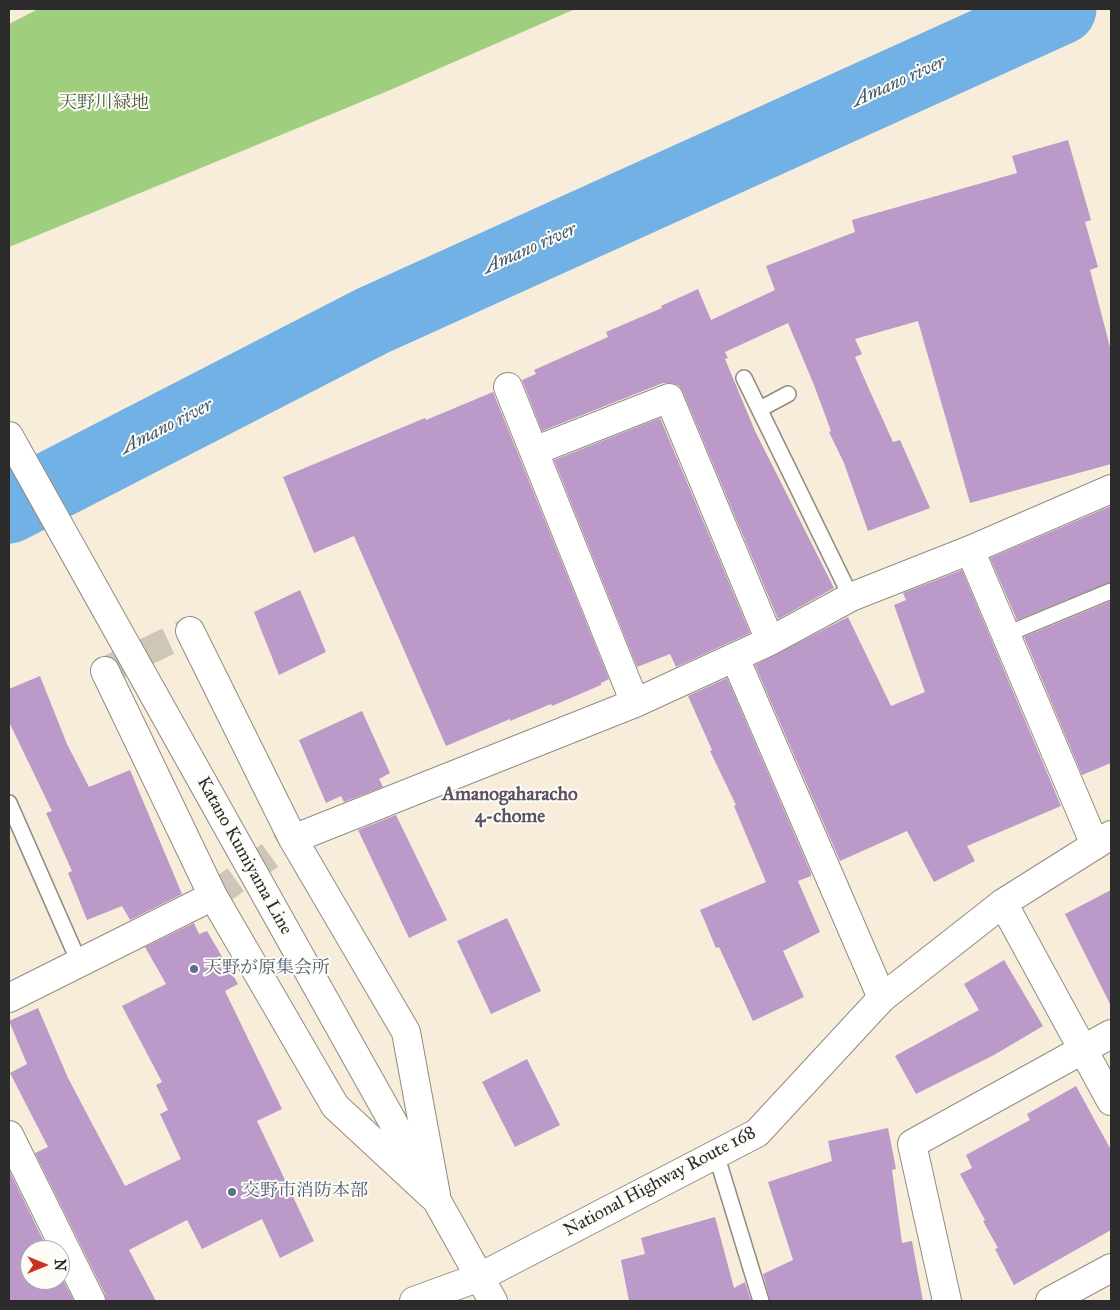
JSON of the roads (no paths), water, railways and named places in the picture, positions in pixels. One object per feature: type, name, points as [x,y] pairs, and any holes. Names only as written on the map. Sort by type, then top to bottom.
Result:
[{"type":"main road","points":[[508,388],[635,703]]},
{"type":"main road","points":[[534,451],[669,398],[770,641]]},
{"type":"main road","name":"Katano Kumiyama Line","points":[[9,436],[494,1301]]},
{"type":"main road","points":[[293,839],[635,703],[770,641],[851,597],[970,550],[1111,489]]},
{"type":"main road","points":[[970,550],[1103,840]]},
{"type":"main road","points":[[190,631],[293,839],[406,1032],[437,1201]]},
{"type":"main road","points":[[735,658],[882,998]]},
{"type":"main road","points":[[104,671],[213,896],[335,1106],[437,1201]]},
{"type":"main road","name":"National Highway Route 168","points":[[414,1301],[480,1277],[757,1134],[882,998],[1003,903],[1103,840]]},
{"type":"main road","points":[[9,998],[213,896]]},
{"type":"main road","points":[[1003,903],[1111,1101]]},
{"type":"main road","points":[[947,1301],[912,1144],[1111,1034]]},
{"type":"main road","points":[[9,1135],[91,1301]]},
{"type":"main road","points":[[1050,1301],[1111,1268]]},
{"type":"lane","points":[[744,378],[851,597]]},
{"type":"lane","points":[[760,409],[788,394]]},
{"type":"lane","points":[[1007,634],[1111,591]]},
{"type":"lane","points":[[9,803],[79,962]]},
{"type":"lane","points":[[716,1154],[761,1301]]},
{"type":"waterway","name":"Amano river","points":[[9,508],[372,321],[1061,9]]},
{"type":"tunnel","points":[[105,671],[190,631]]},
{"type":"tunnel","points":[[213,896],[293,839]]},
{"type":"place","name":"天野が原集会所","points":[[194,969]]},
{"type":"place","name":"交野市消防本部","points":[[232,1192]]},
{"type":"district","name":"Amanogaharacho 4-chome","points":[[510,806]]},
{"type":"park label","name":"天野川緑地","points":[[104,104]]}]
